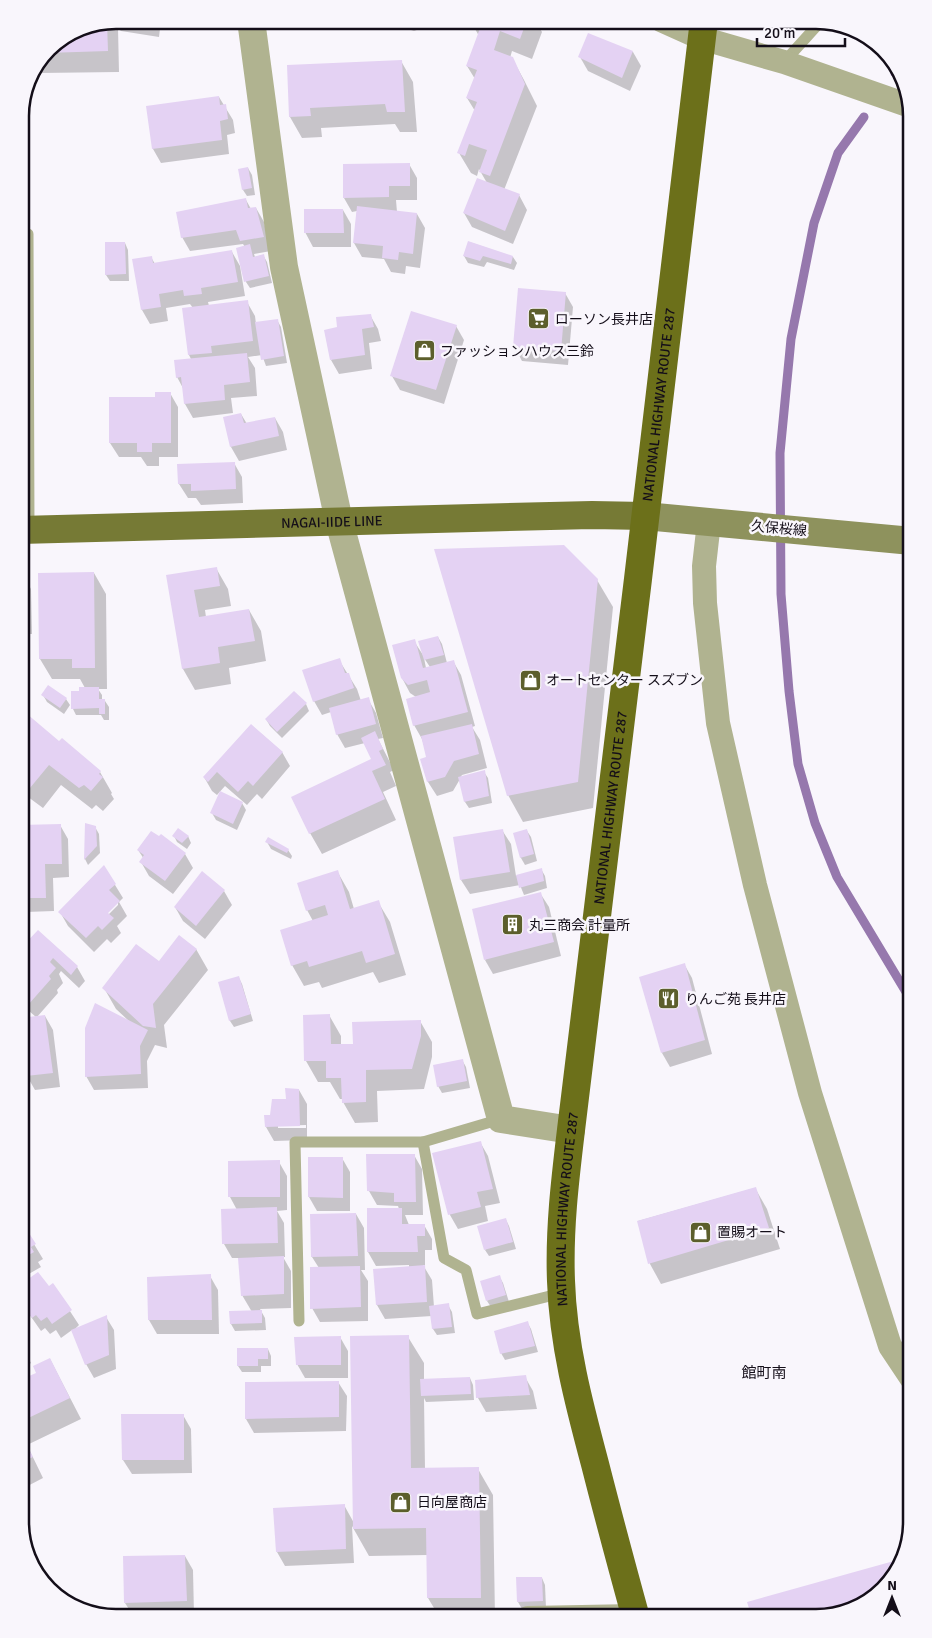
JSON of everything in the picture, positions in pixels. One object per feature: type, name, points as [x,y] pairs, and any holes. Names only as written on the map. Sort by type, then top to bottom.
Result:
[{"type":"highway","name":"NATIONAL HIGHWAY ROUTE 287","points":[[633,1609],[575,1390],[567,1344],[562,1293],[560,1241],[571,1130],[702,29]]},
{"type":"main road","name":"NAGAI-IIDE LINE","points":[[29,530],[339,521],[645,516]]},
{"type":"main road","name":"久保桜線","points":[[645,516],[903,540]]},
{"type":"street","points":[[252,29],[284,267],[339,521],[501,1119],[571,1130]]},
{"type":"street","points":[[702,29],[784,62],[902,103]]},
{"type":"street","points":[[720,523],[704,566],[705,603],[718,723],[755,885],[810,1093],[890,1346],[903,1366]]},
{"type":"lane","points":[[784,62],[814,29]]},
{"type":"lane","points":[[299,1321],[295,1142],[424,1142],[501,1119]]},
{"type":"lane","points":[[424,1142],[444,1258],[466,1270],[478,1314],[562,1293]]},
{"type":"building","points":[[480,29],[524,29],[520,39],[500,31],[494,50],[513,57],[525,84],[490,176],[479,172],[487,150],[469,144],[465,156],[457,153],[477,102],[466,98],[477,70],[466,66]]},
{"type":"building","points":[[107,30],[108,51],[57,53],[72,40],[88,33]]},
{"type":"building","points":[[588,33],[633,51],[622,78],[578,57]]},
{"type":"building","points":[[402,60],[405,112],[387,112],[385,104],[310,108],[311,116],[289,117],[287,65]]},
{"type":"building","points":[[219,96],[220,105],[226,104],[228,119],[220,121],[222,140],[152,149],[146,106]]},
{"type":"building","points":[[410,163],[410,186],[389,186],[389,197],[343,198],[343,164]]},
{"type":"building","points":[[248,167],[252,188],[242,190],[238,169]]},
{"type":"building","points":[[477,178],[520,194],[505,231],[463,213]]},
{"type":"building","points":[[246,198],[248,208],[256,207],[264,237],[240,241],[236,230],[181,238],[176,212]]},
{"type":"building","points":[[357,206],[417,213],[413,254],[399,252],[398,260],[382,258],[383,246],[353,243]]},
{"type":"building","points":[[304,209],[343,209],[344,233],[304,233]]},
{"type":"building","points":[[468,241],[513,256],[511,264],[483,256],[480,261],[463,256]]},
{"type":"building","points":[[105,242],[125,242],[126,274],[105,275]]},
{"type":"building","points":[[250,244],[253,257],[264,254],[269,276],[244,282],[236,248]]},
{"type":"building","points":[[232,250],[238,282],[201,288],[202,294],[184,296],[183,290],[159,294],[161,307],[141,310],[132,259],[152,256],[153,263]]},
{"type":"building","name":"ローソン長井店","points":[[518,288],[566,292],[561,351],[513,347]]},
{"type":"building","points":[[248,300],[253,341],[211,346],[212,353],[188,355],[182,308]]},
{"type":"building","name":"ファッションハウス三鈴","points":[[411,311],[457,325],[436,390],[390,376]]},
{"type":"building","points":[[371,314],[374,327],[362,329],[365,355],[330,360],[324,330],[337,327],[336,317]]},
{"type":"building","points":[[278,319],[284,356],[261,360],[255,322]]},
{"type":"building","points":[[247,353],[250,382],[224,385],[225,400],[184,404],[181,377],[176,378],[174,360]]},
{"type":"building","points":[[155,392],[171,392],[171,443],[152,443],[152,452],[137,452],[137,443],[109,443],[109,397],[155,397]]},
{"type":"building","points":[[241,413],[244,423],[275,417],[279,436],[230,447],[223,417]]},
{"type":"building","points":[[235,462],[236,489],[191,491],[191,484],[178,484],[177,464]]},
{"type":"building","name":"オートセンター スズブン","points":[[564,545],[598,579],[578,782],[507,796],[434,549]]},
{"type":"building","points":[[217,567],[220,586],[194,590],[199,617],[249,609],[255,641],[218,647],[220,663],[182,669],[166,575]]},
{"type":"building","points":[[94,572],[95,668],[72,668],[72,659],[39,659],[38,573]]},
{"type":"building","points":[[438,636],[444,655],[424,660],[418,641]]},
{"type":"building","points":[[415,639],[423,668],[454,660],[468,712],[413,726],[406,699],[430,692],[427,680],[408,685],[401,678],[392,645]]},
{"type":"building","points":[[340,658],[345,673],[349,673],[354,688],[313,702],[302,670]]},
{"type":"building","points":[[48,685],[67,698],[60,708],[41,695]]},
{"type":"building","points":[[79,687],[99,687],[99,699],[105,699],[105,714],[99,714],[99,708],[71,709],[71,691],[79,691]]},
{"type":"building","points":[[294,691],[307,703],[277,732],[265,719]]},
{"type":"building","points":[[369,697],[376,724],[336,735],[329,708]]},
{"type":"building","points":[[29,716],[59,741],[62,738],[101,771],[99,774],[103,777],[91,791],[84,785],[79,788],[49,765],[30,788]]},
{"type":"building","points":[[251,724],[283,752],[253,786],[248,781],[238,792],[217,772],[208,782],[203,777]]},
{"type":"building","points":[[472,724],[479,754],[454,761],[445,777],[427,782],[420,759],[426,757],[421,736]]},
{"type":"building","points":[[375,731],[383,749],[379,751],[386,765],[372,771],[385,799],[309,834],[291,797],[371,759],[361,738]]},
{"type":"building","points":[[485,770],[489,796],[464,802],[458,777]]},
{"type":"building","points":[[220,791],[243,802],[233,824],[210,813]]},
{"type":"building","points":[[85,823],[96,826],[97,846],[84,860]]},
{"type":"building","points":[[61,824],[62,864],[45,864],[46,898],[29,898],[29,825]]},
{"type":"building","points":[[178,828],[189,836],[182,843],[172,836]]},
{"type":"building","points":[[503,829],[510,872],[460,880],[453,837]]},
{"type":"building","points":[[527,829],[534,854],[520,858],[513,833]]},
{"type":"building","points":[[151,831],[159,836],[161,834],[186,853],[165,881],[139,862],[144,855],[137,850]]},
{"type":"building","points":[[268,837],[289,849],[287,853],[265,842]]},
{"type":"building","points":[[104,865],[116,884],[109,890],[120,901],[108,913],[114,918],[102,930],[98,926],[86,938],[58,912]]},
{"type":"building","points":[[542,868],[544,881],[519,888],[516,875]]},
{"type":"building","points":[[338,870],[350,909],[379,900],[395,954],[366,963],[362,951],[309,967],[307,961],[291,966],[280,930],[328,915],[325,905],[306,911],[297,883]]},
{"type":"building","points":[[202,871],[225,890],[196,926],[174,907]]},
{"type":"building","name":"丸三商会 計量所","points":[[541,892],[554,942],[484,960],[472,909]]},
{"type":"building","points":[[38,930],[78,966],[71,975],[53,958],[50,962],[56,968],[49,976],[51,979],[29,1004],[29,940]]},
{"type":"building","points":[[179,935],[197,949],[153,1004],[156,1028],[143,1026],[102,988],[136,944],[159,961]]},
{"type":"building","points":[[685,963],[705,1040],[661,1053],[639,977]]},
{"type":"building","points":[[239,976],[251,1014],[229,1021],[218,982]]},
{"type":"building","points":[[95,1003],[148,1030],[140,1046],[141,1074],[85,1077],[85,1028]]},
{"type":"building","points":[[330,1014],[331,1044],[353,1044],[352,1022],[421,1020],[421,1036],[412,1069],[366,1070],[366,1102],[342,1103],[341,1078],[326,1078],[326,1061],[304,1061],[303,1015]]},
{"type":"building","points":[[45,1015],[53,1073],[29,1076],[29,1017]]},
{"type":"building","points":[[463,1059],[467,1081],[437,1087],[433,1065]]},
{"type":"building","points":[[285,1088],[299,1089],[300,1126],[265,1127],[264,1115],[270,1115],[272,1099],[286,1099]]},
{"type":"building","points":[[481,1141],[493,1189],[477,1192],[481,1207],[448,1215],[432,1153]]},
{"type":"building","points":[[366,1154],[415,1154],[416,1202],[394,1202],[394,1193],[367,1191]]},
{"type":"building","points":[[308,1157],[343,1157],[343,1198],[308,1197]]},
{"type":"building","points":[[280,1160],[280,1197],[228,1197],[228,1161]]},
{"type":"building","points":[[756,1187],[769,1228],[648,1264],[637,1221]]},
{"type":"building","points":[[277,1207],[278,1243],[222,1244],[221,1209]]},
{"type":"building","points":[[367,1208],[402,1208],[402,1224],[425,1224],[425,1236],[417,1236],[418,1252],[367,1252]]},
{"type":"building","points":[[356,1213],[358,1256],[311,1257],[310,1214]]},
{"type":"building","points":[[506,1218],[513,1242],[484,1250],[477,1226]]},
{"type":"building","points":[[29,1233],[36,1244],[31,1247],[34,1252],[29,1255]]},
{"type":"building","points":[[284,1256],[284,1294],[241,1296],[238,1258]]},
{"type":"building","points":[[425,1265],[427,1302],[376,1305],[373,1269]]},
{"type":"building","points":[[360,1266],[361,1307],[310,1309],[310,1267]]},
{"type":"building","points":[[38,1272],[49,1286],[53,1283],[72,1310],[52,1324],[47,1317],[41,1321],[36,1315],[32,1318],[29,1314],[29,1278]]},
{"type":"building","points":[[211,1274],[212,1320],[148,1320],[147,1277]]},
{"type":"building","points":[[500,1275],[506,1295],[486,1301],[480,1281]]},
{"type":"building","points":[[449,1303],[452,1327],[432,1329],[429,1306]]},
{"type":"building","points":[[262,1310],[262,1323],[230,1324],[229,1311]]},
{"type":"building","points":[[107,1315],[109,1355],[85,1365],[71,1330]]},
{"type":"building","points":[[528,1321],[535,1346],[500,1354],[494,1331]]},
{"type":"building","points":[[409,1335],[411,1468],[479,1467],[481,1598],[427,1598],[426,1528],[353,1529],[350,1336]]},
{"type":"building","points":[[341,1336],[341,1365],[296,1365],[294,1337]]},
{"type":"building","points":[[237,1348],[268,1348],[268,1359],[258,1359],[258,1366],[237,1366]]},
{"type":"building","points":[[50,1358],[70,1398],[29,1418],[29,1376],[36,1373],[33,1366]]},
{"type":"building","points":[[526,1375],[530,1395],[476,1398],[475,1380]]},
{"type":"building","points":[[470,1377],[471,1394],[421,1396],[420,1379]]},
{"type":"building","points":[[339,1381],[339,1417],[245,1419],[245,1382]]},
{"type":"building","points":[[121,1414],[184,1414],[184,1460],[122,1460]]},
{"type":"building","points":[[29,1449],[33,1457],[29,1459]]},
{"type":"building","points":[[345,1504],[346,1549],[276,1552],[273,1508]]},
{"type":"building","points":[[185,1555],[187,1601],[124,1603],[123,1556]]},
{"type":"building","points":[[893,1561],[887,1573],[867,1573],[867,1593],[838,1606],[827,1609],[749,1609],[747,1602]]},
{"type":"building","points":[[516,1577],[542,1577],[543,1601],[517,1602]]},
{"type":"waterway","points":[[864,117],[838,153],[814,223],[791,339],[780,453],[781,594],[789,691],[798,764],[815,823],[837,877],[903,987]]},
{"type":"place","name":"ローソン長井店","points":[[539,319]]},
{"type":"place","name":"ファッションハウス三鈴","points":[[424,351]]},
{"type":"place","name":"オートセンター スズブン","points":[[530,680]]},
{"type":"place","name":"丸三商会 計量所","points":[[513,925]]},
{"type":"place","name":"りんご苑 長井店","points":[[669,999]]},
{"type":"place","name":"置賜オート","points":[[701,1232]]},
{"type":"place","name":"日向屋商店","points":[[401,1502]]},
{"type":"district","name":"館町南","points":[[764,1373]]}]
